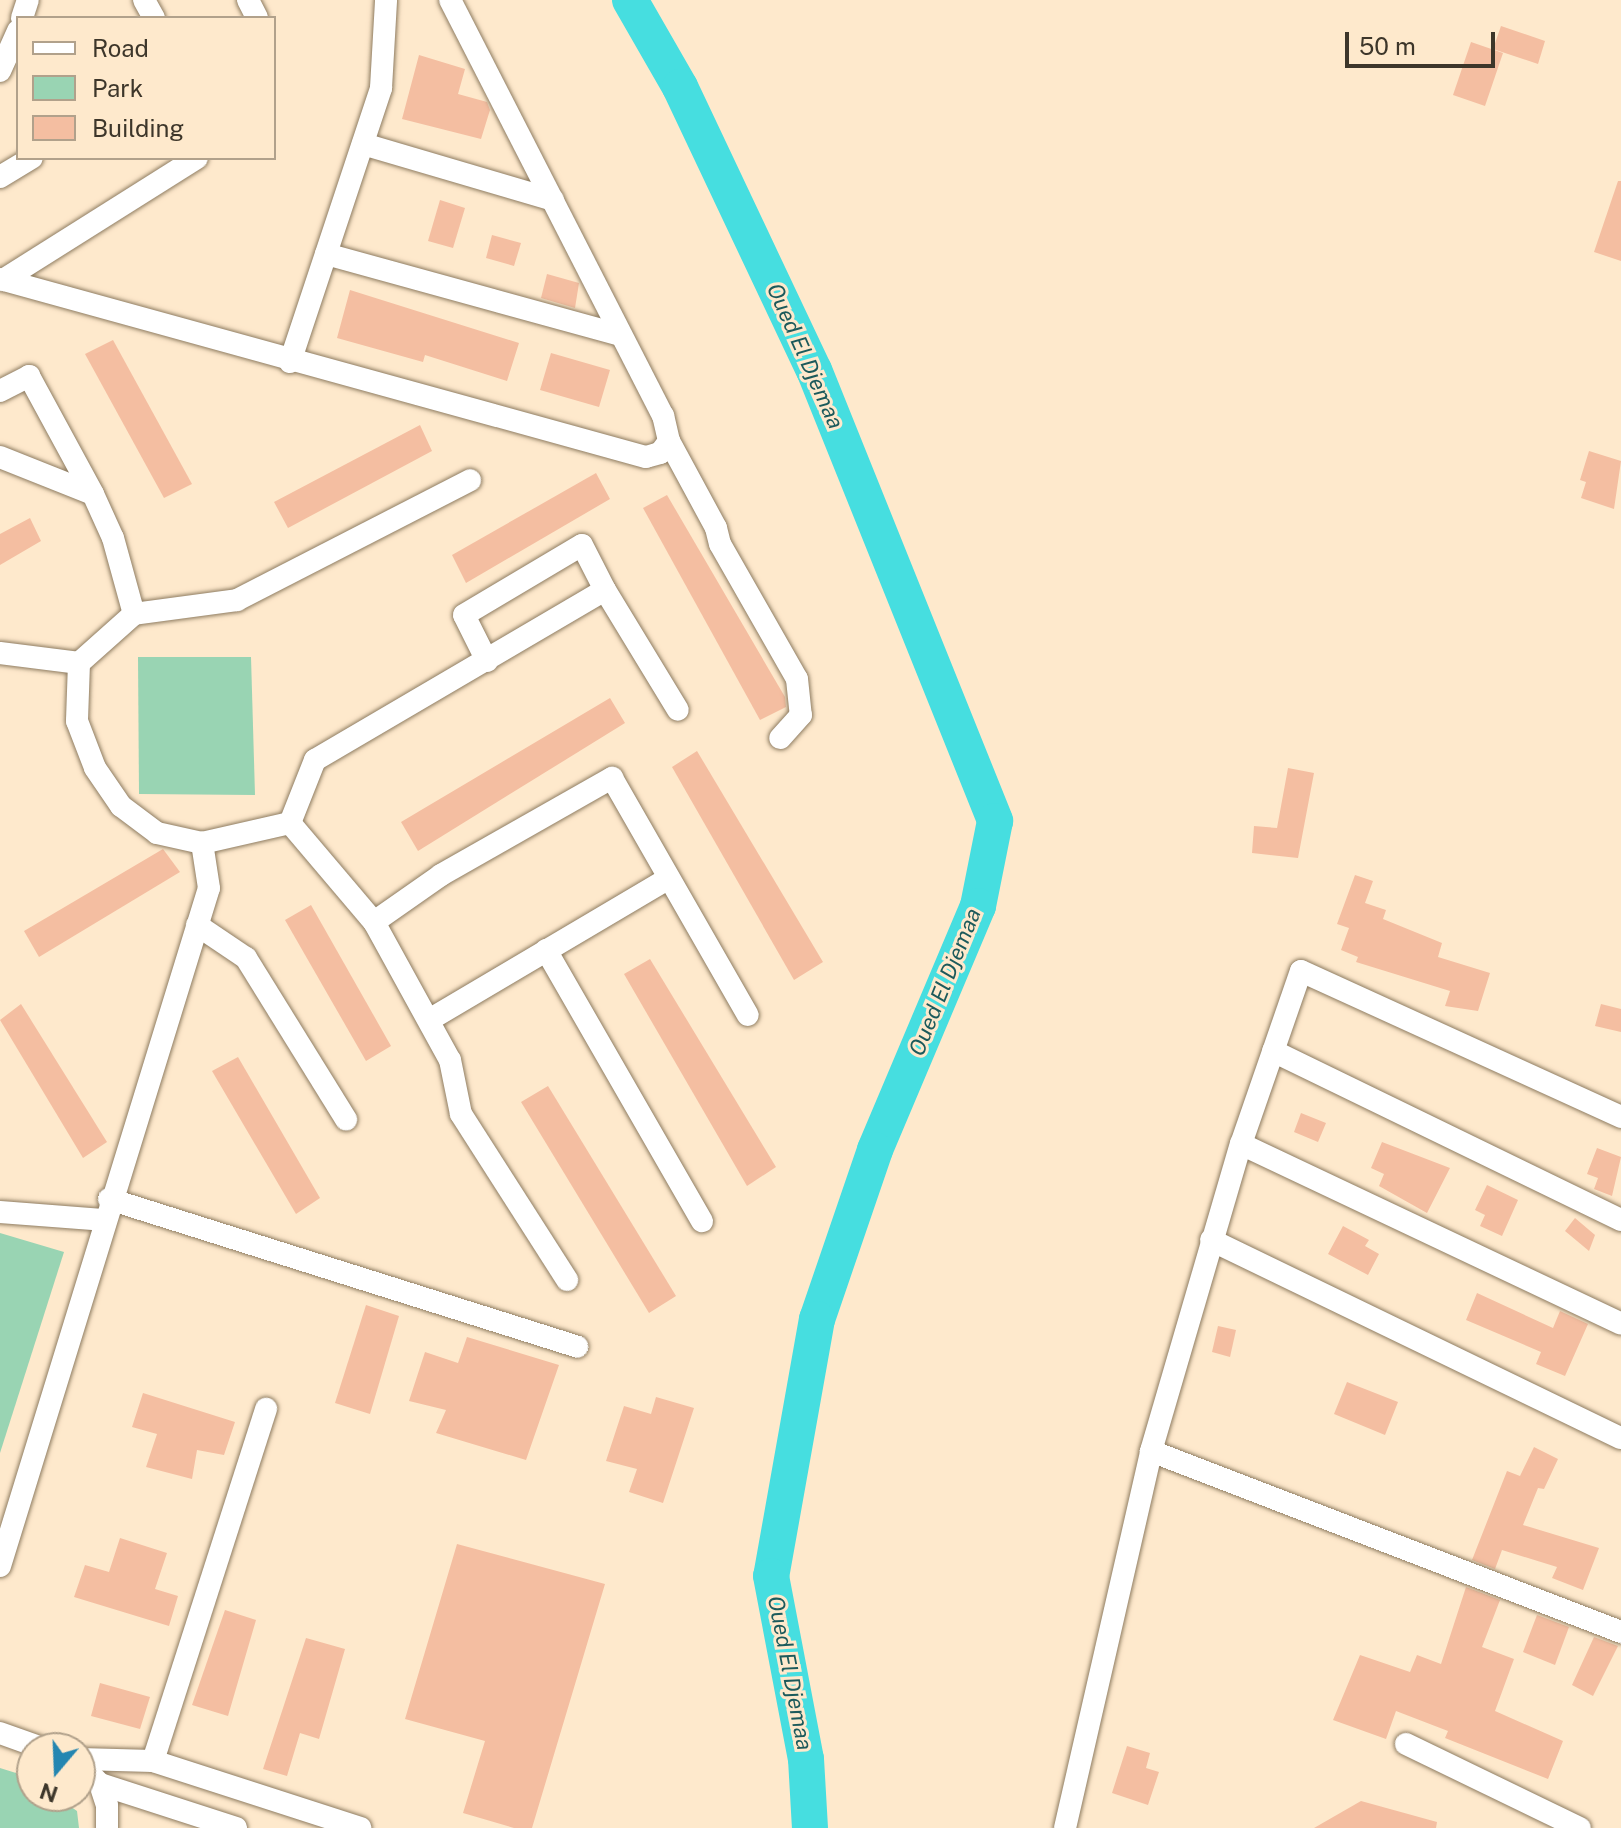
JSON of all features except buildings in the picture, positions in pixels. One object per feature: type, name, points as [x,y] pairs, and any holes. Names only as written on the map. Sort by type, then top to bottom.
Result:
[{"type":"street","points":[[290,362],[381,88],[386,0]]},
{"type":"street","points":[[450,0],[663,416],[669,441],[716,528],[720,544],[797,679],[801,715],[780,738]]},
{"type":"street","points":[[0,71],[16,35]]},
{"type":"street","points":[[363,144],[553,200]]},
{"type":"street","points":[[0,177],[29,160]]},
{"type":"street","points":[[2,279],[194,160]]},
{"type":"street","points":[[326,254],[621,335]]},
{"type":"street","points":[[2,279],[290,362],[646,457],[660,453],[669,441]]},
{"type":"street","points":[[0,391],[29,376],[93,494],[113,538],[134,614]]},
{"type":"street","points":[[0,457],[93,494]]},
{"type":"street","points":[[290,823],[202,843],[157,833],[121,806],[95,768],[77,721],[79,663],[134,614],[237,600],[470,480]]},
{"type":"street","points":[[487,661],[464,615],[582,545],[605,590],[678,710]]},
{"type":"street","points":[[290,823],[315,760],[605,590]]},
{"type":"street","points":[[0,653],[79,663]]},
{"type":"street","points":[[374,922],[441,875],[612,778],[667,879],[748,1015]]},
{"type":"street","points":[[290,823],[374,922],[450,1060],[461,1114],[567,1280]]},
{"type":"street","points":[[0,1566],[106,1210],[209,888],[202,843]]},
{"type":"street","points":[[429,1020],[667,879]]},
{"type":"street","points":[[197,925],[246,958],[346,1119]]},
{"type":"street","points":[[546,950],[702,1221]]},
{"type":"street","points":[[1065,1828],[1151,1451],[1241,1144],[1301,971],[1621,1117]]},
{"type":"street","points":[[1273,1051],[1621,1220]]},
{"type":"street","points":[[1241,1144],[1621,1324]]},
{"type":"street","points":[[0,1212],[106,1210],[577,1347]]},
{"type":"street","points":[[1211,1240],[1621,1438]]},
{"type":"street","points":[[153,1761],[266,1409]]},
{"type":"street","points":[[1151,1451],[1621,1632]]},
{"type":"street","points":[[1406,1744],[1580,1828]]},
{"type":"street","points":[[96,1762],[153,1761],[360,1828]]},
{"type":"street","points":[[96,1780],[100,1784],[236,1828]]},
{"type":"street","points":[[100,1784],[109,1827]]},
{"type":"green space","points":[[138,657],[251,657],[255,795],[139,794]]},
{"type":"green space","points":[[0,1233],[64,1252],[0,1453]]},
{"type":"green space","points":[[0,1768],[16,1773],[16,1812],[77,1812],[79,1828],[0,1828]]},
{"type":"waterway","name":"Oued El Djemaa","points":[[630,0],[680,87],[814,370],[995,821],[978,906],[875,1150],[817,1319],[771,1576],[806,1759],[810,1828]]}]
